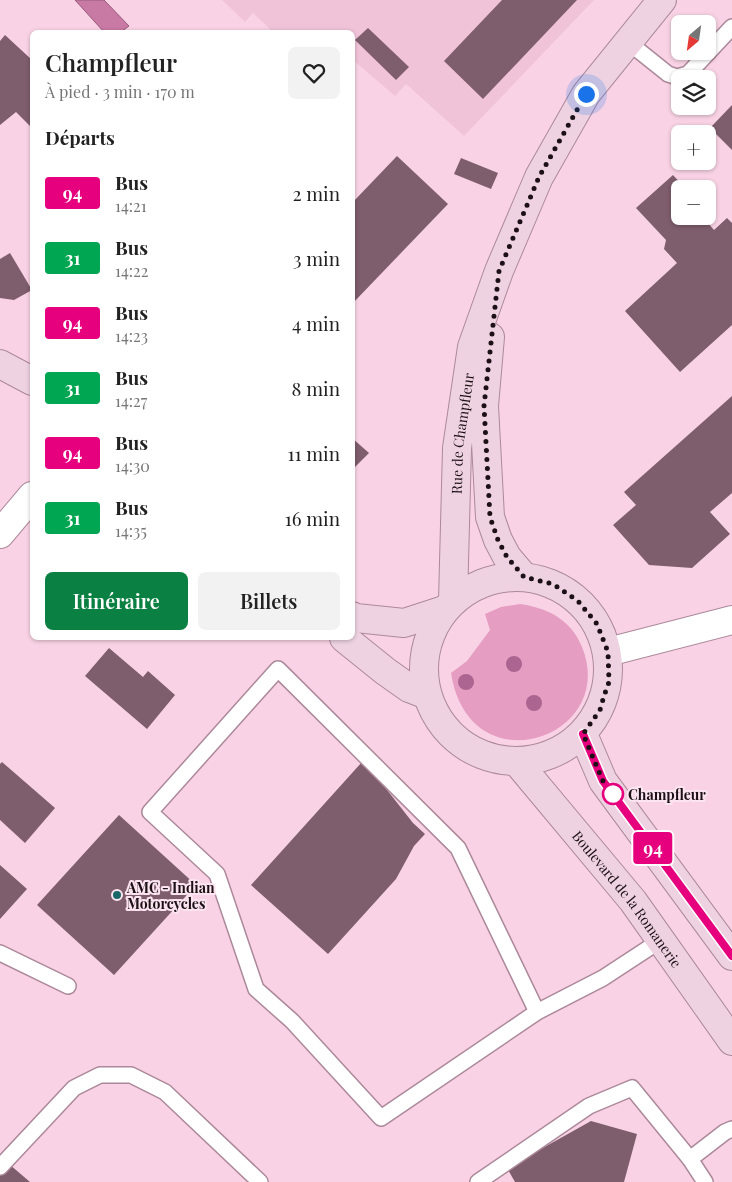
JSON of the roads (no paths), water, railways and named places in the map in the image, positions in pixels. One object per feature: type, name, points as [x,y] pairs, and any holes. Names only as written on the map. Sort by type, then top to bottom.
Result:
[{"type":"street","name":"Rue de Champfleur","points":[[449,606],[457,448],[472,347],[499,271],[539,177],[586,94],[662,0]]},
{"type":"street","name":"Rue de Champfleur","points":[[499,271],[484,406],[490,517],[498,540],[507,557],[524,577]]},
{"type":"street","points":[[0,349],[14,351],[30,358]]},
{"type":"street","points":[[0,364],[30,380]]},
{"type":"street","points":[[0,534],[30,498]]},
{"type":"street","points":[[355,618],[404,623],[449,606],[474,587],[498,578],[524,577],[553,584],[578,601],[597,624],[608,652],[609,682],[600,710],[583,734],[553,755],[518,762],[488,758],[461,744],[440,722],[427,695],[424,665],[430,636],[449,606]]},
{"type":"street","points":[[608,652],[732,620]]},
{"type":"street","points":[[346,640],[385,672],[409,688],[427,695]]},
{"type":"street","points":[[583,734],[603,781],[732,956]]},
{"type":"street","name":"Boulevard de la Romanerie","points":[[518,762],[633,901],[732,1041]]},
{"type":"lane","points":[[628,42],[668,74],[677,77],[688,74],[732,28]]},
{"type":"lane","points":[[537,1012],[458,848],[278,668],[150,812],[217,874],[256,989],[292,1021],[381,1118],[537,1012],[603,978],[661,940]]},
{"type":"lane","points":[[0,952],[68,986]]},
{"type":"lane","points":[[0,1167],[74,1088],[100,1075],[132,1075],[165,1092],[252,1179]]},
{"type":"lane","points":[[478,1182],[589,1106],[632,1088],[690,1159],[705,1182]]},
{"type":"lane","points":[[690,1159],[725,1132],[732,1129]]},
{"type":"place","name":"Champfleur","points":[[613,794]]},
{"type":"place","name":"AMC - Indian Motorcycles","points":[[117,895]]}]
